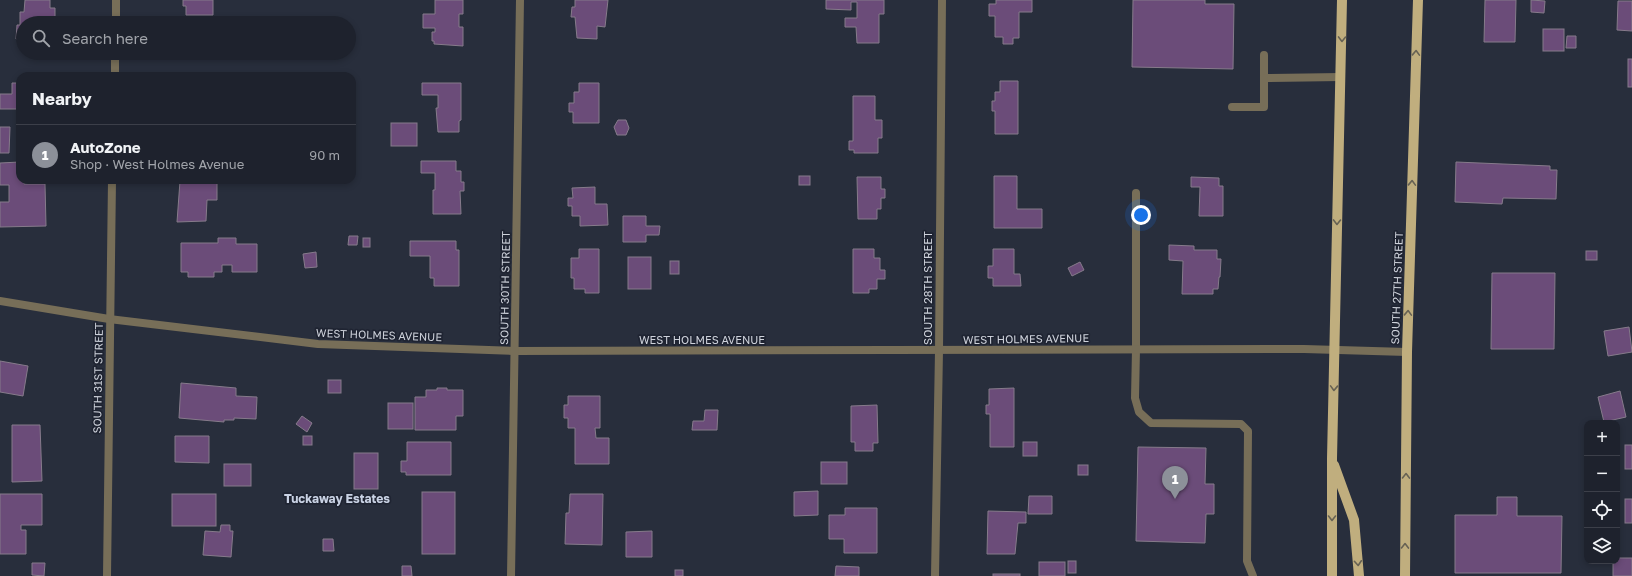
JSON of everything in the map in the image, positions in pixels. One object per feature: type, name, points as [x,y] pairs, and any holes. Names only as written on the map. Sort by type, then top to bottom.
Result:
[{"type":"main road","points":[[1332,576],[1332,458],[1342,0]]},
{"type":"main road","name":"SOUTH 27TH STREET","points":[[1405,576],[1407,352],[1418,0]]},
{"type":"main road","points":[[1332,458],[1354,520],[1359,576]]},
{"type":"street","points":[[116,0],[116,16]]},
{"type":"street","name":"SOUTH 30TH STREET","points":[[511,576],[520,0]]},
{"type":"street","name":"SOUTH 28TH STREET","points":[[935,576],[939,351],[942,0]]},
{"type":"street","points":[[1232,106],[1264,107],[1264,55]]},
{"type":"street","points":[[115,60],[115,72]]},
{"type":"street","points":[[1264,78],[1341,77]]},
{"type":"street","name":"SOUTH 31ST STREET","points":[[107,576],[109,320],[112,184]]},
{"type":"street","points":[[1136,193],[1135,398],[1139,412],[1151,423],[1241,424],[1248,431],[1247,561],[1253,576]]},
{"type":"street","name":"WEST HOLMES AVENUE","points":[[0,301],[109,320],[318,344],[515,351],[1334,349],[1407,352]]},
{"type":"building","points":[[25,0],[50,0],[50,8],[55,8],[55,16],[20,16],[20,12],[24,12]]},
{"type":"building","points":[[183,0],[213,0],[213,15],[186,15],[186,6],[183,6]]},
{"type":"building","points":[[435,0],[463,0],[463,14],[459,14],[459,27],[463,27],[463,46],[434,44],[434,41],[432,41],[432,32],[435,32],[435,28],[423,28],[423,14],[435,14]]},
{"type":"building","points":[[575,0],[608,0],[605,27],[597,26],[597,39],[577,38],[575,17],[571,17],[572,7],[575,7]]},
{"type":"building","points":[[826,0],[884,0],[884,14],[879,14],[879,43],[857,43],[856,27],[845,27],[845,18],[857,18],[857,2],[851,2],[851,10],[826,9]]},
{"type":"building","points":[[996,0],[1032,0],[1032,12],[1019,12],[1019,38],[1013,38],[1013,44],[1003,44],[1003,37],[995,37],[995,16],[989,16],[989,4],[996,4]]},
{"type":"building","points":[[1133,0],[1205,0],[1205,4],[1234,4],[1233,69],[1132,67]]},
{"type":"building","points":[[1485,0],[1516,0],[1515,42],[1484,42]]},
{"type":"building","points":[[1531,0],[1545,1],[1544,13],[1531,12]]},
{"type":"building","points":[[1618,1],[1632,1],[1632,31],[1617,30]]},
{"type":"building","points":[[1543,29],[1564,29],[1564,51],[1543,51]]},
{"type":"building","points":[[1567,36],[1576,36],[1576,48],[1566,48]]},
{"type":"building","points":[[1628,59],[1632,59],[1632,87],[1628,87]]},
{"type":"building","points":[[1000,81],[1018,81],[1018,134],[995,134],[995,111],[992,111],[992,101],[995,101],[995,92],[1000,92]]},
{"type":"building","points":[[12,83],[16,83],[16,109],[0,109],[0,94],[12,94]]},
{"type":"building","points":[[422,83],[461,83],[461,120],[459,121],[459,132],[438,132],[436,108],[438,108],[438,95],[422,95]]},
{"type":"building","points":[[579,83],[599,83],[599,123],[573,123],[573,112],[569,112],[569,103],[574,103],[574,92],[579,92]]},
{"type":"building","points":[[853,96],[875,96],[875,120],[882,120],[882,138],[878,138],[878,153],[854,153],[854,150],[849,150],[849,141],[853,141]]},
{"type":"building","points":[[618,120],[626,120],[629,128],[626,135],[617,135],[614,127]]},
{"type":"building","points":[[391,123],[417,123],[417,146],[391,146]]},
{"type":"building","points":[[0,127],[10,127],[9,153],[0,153]]},
{"type":"building","points":[[421,161],[456,161],[456,171],[461,171],[461,182],[464,182],[464,191],[460,191],[461,214],[433,214],[435,173],[421,173]]},
{"type":"building","points":[[16,162],[16,184],[45,184],[46,226],[0,227],[0,202],[9,202],[9,185],[0,185],[0,163]]},
{"type":"building","points":[[1456,162],[1550,166],[1550,170],[1557,170],[1556,199],[1503,198],[1502,204],[1455,202]]},
{"type":"building","points":[[799,176],[810,176],[810,185],[799,185]]},
{"type":"building","points":[[994,176],[1017,176],[1017,209],[1042,209],[1042,228],[994,228]]},
{"type":"building","points":[[857,177],[881,177],[881,189],[885,189],[885,198],[881,198],[881,209],[877,209],[877,219],[858,219]]},
{"type":"building","points":[[1191,177],[1219,178],[1219,186],[1223,186],[1223,216],[1199,216],[1200,187],[1191,187]]},
{"type":"building","points":[[180,184],[217,184],[217,200],[207,200],[206,221],[177,222]]},
{"type":"building","points":[[595,187],[595,204],[607,204],[608,225],[580,226],[580,216],[572,216],[572,206],[568,206],[568,198],[573,198],[572,188]]},
{"type":"building","points":[[623,216],[646,216],[646,226],[660,226],[659,235],[646,235],[646,242],[623,242]]},
{"type":"building","points":[[349,236],[358,236],[357,245],[348,245]]},
{"type":"building","points":[[218,238],[236,238],[236,244],[257,244],[257,272],[232,272],[232,265],[222,265],[222,272],[214,272],[214,277],[188,277],[188,272],[181,272],[181,243],[218,243]]},
{"type":"building","points":[[363,238],[370,238],[370,247],[363,247]]},
{"type":"building","points":[[410,241],[456,241],[456,250],[459,250],[459,286],[434,286],[434,278],[430,278],[430,256],[410,256]]},
{"type":"building","points":[[1169,245],[1194,246],[1194,250],[1217,250],[1217,259],[1221,259],[1220,277],[1218,289],[1213,289],[1213,294],[1182,294],[1183,261],[1169,260]]},
{"type":"building","points":[[579,249],[599,249],[599,293],[585,293],[585,289],[574,289],[574,278],[571,278],[571,258],[579,258]]},
{"type":"building","points":[[853,249],[874,249],[874,258],[880,258],[880,270],[885,270],[885,279],[877,279],[877,289],[869,289],[869,293],[853,293]]},
{"type":"building","points":[[993,249],[1014,249],[1014,274],[1020,274],[1021,286],[993,286],[993,278],[988,278],[988,266],[993,266]]},
{"type":"building","points":[[1586,251],[1597,251],[1597,260],[1586,260]]},
{"type":"building","points":[[316,252],[317,267],[305,268],[303,254]]},
{"type":"building","points":[[628,257],[651,257],[651,289],[628,289]]},
{"type":"building","points":[[670,261],[679,261],[679,274],[670,274]]},
{"type":"building","points":[[1080,262],[1084,270],[1072,276],[1068,268]]},
{"type":"building","points":[[1492,273],[1555,273],[1554,349],[1491,349]]},
{"type":"building","points":[[1629,327],[1632,352],[1608,356],[1604,331]]},
{"type":"building","points":[[0,361],[28,366],[23,396],[0,392]]},
{"type":"building","points":[[328,380],[341,380],[341,393],[328,393]]},
{"type":"building","points":[[181,383],[236,388],[236,396],[257,397],[256,419],[234,418],[234,420],[224,420],[224,422],[179,418]]},
{"type":"building","points":[[437,388],[447,388],[447,390],[463,390],[463,416],[456,416],[456,430],[415,430],[415,397],[426,397],[426,390],[437,390]]},
{"type":"building","points":[[1014,388],[1014,447],[990,447],[990,414],[986,414],[986,405],[989,405],[989,389]]},
{"type":"building","points":[[1620,391],[1626,417],[1613,420],[1604,420],[1598,397]]},
{"type":"building","points":[[568,396],[600,396],[600,428],[595,428],[596,438],[609,438],[609,464],[575,464],[575,428],[568,428],[568,418],[564,418],[564,405],[568,405]]},
{"type":"building","points":[[388,403],[413,403],[413,429],[388,429]]},
{"type":"building","points":[[877,405],[878,443],[873,443],[873,451],[855,451],[855,442],[851,442],[851,406]]},
{"type":"building","points":[[705,410],[718,410],[717,430],[692,430],[693,421],[704,421]]},
{"type":"building","points":[[302,416],[312,423],[307,432],[296,424]]},
{"type":"building","points":[[12,425],[40,425],[42,481],[12,482]]},
{"type":"building","points":[[175,436],[209,436],[209,463],[175,462]]},
{"type":"building","points":[[303,436],[312,436],[312,445],[303,445]]},
{"type":"building","points":[[407,442],[451,442],[451,475],[406,475],[406,472],[401,472],[401,461],[407,461]]},
{"type":"building","points":[[1023,442],[1037,442],[1037,456],[1023,456]]},
{"type":"building","points":[[1625,445],[1632,445],[1632,469],[1625,469]]},
{"type":"building","points":[[1138,447],[1206,448],[1205,484],[1214,484],[1214,514],[1206,514],[1205,543],[1136,541]]},
{"type":"building","points":[[354,453],[378,453],[378,489],[354,489]]},
{"type":"building","points":[[821,462],[847,462],[847,484],[821,484]]},
{"type":"building","points":[[224,464],[251,464],[251,486],[224,486]]},
{"type":"building","points":[[1078,465],[1088,465],[1088,475],[1078,475]]},
{"type":"building","points":[[818,491],[818,515],[794,516],[794,492]]},
{"type":"building","points":[[422,492],[455,492],[455,554],[422,554]]},
{"type":"building","points":[[0,494],[42,494],[42,525],[21,525],[21,530],[26,530],[26,554],[0,554]]},
{"type":"building","points":[[172,494],[216,494],[216,526],[172,526]]},
{"type":"building","points":[[570,494],[603,494],[602,545],[565,544],[566,513],[569,513]]},
{"type":"building","points":[[1029,496],[1052,496],[1052,514],[1028,514]]},
{"type":"building","points":[[1497,497],[1517,497],[1517,516],[1562,516],[1561,573],[1455,573],[1455,515],[1497,515]]},
{"type":"building","points":[[1625,499],[1632,499],[1632,523],[1625,523]]},
{"type":"building","points":[[845,508],[877,508],[877,553],[844,553],[844,539],[829,539],[829,515],[845,515]]},
{"type":"building","points":[[988,511],[1026,512],[1026,523],[1018,523],[1015,554],[987,554]]},
{"type":"building","points":[[221,525],[230,525],[230,531],[233,531],[231,557],[203,555],[205,531],[220,532]]},
{"type":"building","points":[[652,531],[652,557],[626,557],[626,532]]},
{"type":"building","points":[[323,539],[333,539],[334,551],[323,551]]},
{"type":"building","points":[[1620,558],[1632,558],[1632,576],[1613,576],[1613,564],[1620,564]]},
{"type":"building","points":[[1068,561],[1076,561],[1076,573],[1068,573]]},
{"type":"building","points":[[1039,562],[1065,562],[1065,576],[1039,576]]},
{"type":"building","points":[[32,563],[45,563],[44,576],[32,575]]},
{"type":"building","points":[[402,566],[411,566],[412,576],[402,576]]},
{"type":"building","points":[[836,566],[859,567],[859,576],[835,576]]},
{"type":"building","points":[[675,570],[683,570],[683,576],[675,576]]},
{"type":"building","points":[[993,574],[1020,574],[1020,576],[993,576]]},
{"type":"place","name":"AutoZone","points":[[1175,499]]},
{"type":"district","name":"Tuckaway Estates","points":[[337,499]]}]
